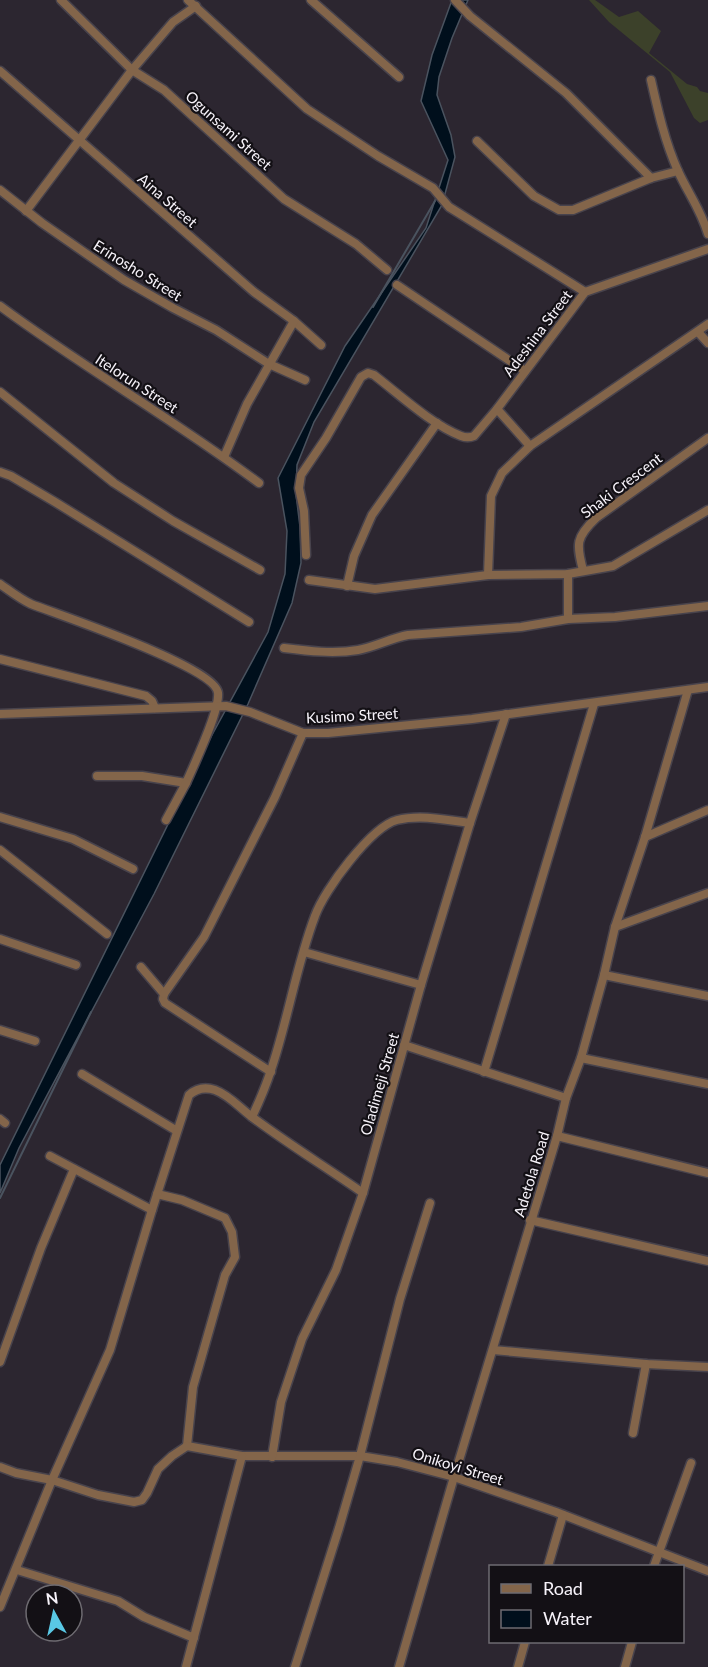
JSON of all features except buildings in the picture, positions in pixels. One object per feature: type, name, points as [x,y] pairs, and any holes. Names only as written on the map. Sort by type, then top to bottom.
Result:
[{"type":"street","name":"Ogunsami Street","points":[[61,0],[132,70],[164,90],[284,199],[356,244],[387,270]]},
{"type":"street","points":[[188,0],[270,73],[288,94],[308,109],[378,156],[433,188],[449,207],[585,292]]},
{"type":"street","points":[[311,0],[399,77]]},
{"type":"street","points":[[455,0],[470,16],[566,93],[651,178]]},
{"type":"street","points":[[26,211],[132,70],[174,22],[196,6]]},
{"type":"street","name":"Aina Street","points":[[0,71],[254,291],[321,345]]},
{"type":"street","points":[[651,80],[662,126],[678,171],[702,214],[708,234]]},
{"type":"street","points":[[477,141],[534,195],[559,210],[573,210],[651,178],[678,171]]},
{"type":"street","name":"Erinosho Street","points":[[0,190],[124,280],[216,330],[269,364],[305,380]]},
{"type":"street","name":"Adeshina Street","points":[[437,423],[462,437],[474,436],[585,292],[708,249]]},
{"type":"street","points":[[397,285],[525,371]]},
{"type":"street","name":"Itelorun Street","points":[[0,306],[81,363],[184,429],[259,483]]},
{"type":"street","points":[[224,457],[247,404],[294,321]]},
{"type":"street","points":[[488,575],[491,496],[502,473],[530,446],[708,324]]},
{"type":"street","points":[[698,332],[708,343]]},
{"type":"street","points":[[306,555],[304,511],[299,488],[301,475],[326,438],[361,377],[368,373],[374,375],[437,423],[372,515],[354,556],[347,586]]},
{"type":"street","points":[[0,392],[114,483],[260,570]]},
{"type":"street","points":[[497,409],[530,446]]},
{"type":"street","name":"Shaki Crescent","points":[[583,570],[578,540],[583,531],[596,518],[708,438]]},
{"type":"street","points":[[0,472],[55,502],[249,622]]},
{"type":"street","points":[[309,580],[375,589],[488,575],[568,574],[613,566],[708,510]]},
{"type":"street","points":[[568,574],[568,619]]},
{"type":"street","points":[[0,584],[28,602],[124,639],[192,669],[215,685],[218,693],[201,752],[166,820]]},
{"type":"street","points":[[284,648],[360,650],[408,635],[521,627],[568,619],[615,617],[708,606]]},
{"type":"street","points":[[0,659],[146,696],[155,708]]},
{"type":"street","name":"Kusimo Street","points":[[0,714],[226,706],[303,733],[357,731],[594,704],[708,687]]},
{"type":"street","name":"Adetola Road","points":[[399,1667],[530,1220],[557,1136],[566,1098],[581,1058],[615,927],[645,837],[688,690]]},
{"type":"street","points":[[484,1072],[594,704]]},
{"type":"street","name":"Oladimeji Street","points":[[272,1457],[281,1402],[302,1339],[336,1270],[363,1192],[421,985],[506,714]]},
{"type":"street","points":[[271,1072],[165,1003],[163,999],[164,994],[204,937],[275,797],[303,733]]},
{"type":"street","points":[[97,776],[142,776],[186,783]]},
{"type":"street","points":[[645,837],[708,810]]},
{"type":"street","points":[[0,817],[73,839],[133,869]]},
{"type":"street","points":[[252,1117],[271,1072],[316,914],[333,884],[356,853],[384,825],[410,818],[470,823]]},
{"type":"street","points":[[0,850],[107,934]]},
{"type":"street","points":[[615,927],[708,893]]},
{"type":"street","points":[[0,939],[76,965]]},
{"type":"street","points":[[304,952],[421,985]]},
{"type":"street","points":[[141,967],[164,994]]},
{"type":"street","points":[[604,975],[708,996]]},
{"type":"street","points":[[0,1030],[35,1041]]},
{"type":"street","points":[[404,1046],[566,1098]]},
{"type":"street","points":[[581,1058],[708,1084]]},
{"type":"street","points":[[82,1074],[177,1131]]},
{"type":"street","points":[[0,1607],[52,1480],[110,1350],[189,1095],[195,1090],[212,1089],[219,1092],[363,1192]]},
{"type":"street","points":[[557,1136],[708,1173]]},
{"type":"street","points":[[50,1156],[152,1210]]},
{"type":"street","points":[[0,1362],[41,1248],[74,1169]]},
{"type":"street","points":[[0,1467],[134,1503],[142,1500],[147,1493],[158,1469],[187,1446],[193,1387],[225,1275],[235,1257],[232,1232],[225,1218],[182,1200],[157,1194]]},
{"type":"street","points":[[295,1667],[360,1456],[400,1299],[430,1203]]},
{"type":"street","points":[[530,1220],[708,1261]]},
{"type":"street","points":[[493,1350],[646,1365],[708,1366]]},
{"type":"street","points":[[633,1433],[646,1365]]},
{"type":"street","name":"Onikoyi Street","points":[[187,1446],[242,1456],[373,1456],[454,1477],[563,1515],[708,1571]]},
{"type":"street","points":[[186,1667],[242,1456]]},
{"type":"street","points":[[654,1565],[691,1463]]},
{"type":"street","points":[[548,1565],[563,1515]]},
{"type":"street","points":[[17,1570],[118,1601],[144,1617],[194,1638]]},
{"type":"street","points":[[518,1667],[524,1643]]},
{"type":"street","points":[[624,1667],[631,1643]]},
{"type":"green space","points":[[589,0],[595,0],[619,17],[638,11],[661,31],[649,53],[687,84],[708,93],[708,120],[700,123],[694,118],[670,72],[609,22]]},
{"type":"water","points":[[452,0],[468,0],[439,77],[437,95],[451,135],[455,157],[442,205],[314,422],[297,465],[296,494],[301,563],[292,603],[248,704],[154,894],[19,1148],[0,1193],[0,1165],[212,735],[268,632],[285,574],[287,531],[278,478],[345,346],[426,228],[448,160],[421,101],[432,55]]},
{"type":"waterway","points":[[373,307],[435,201]]},
{"type":"waterway","points":[[0,1198],[91,1012]]}]
